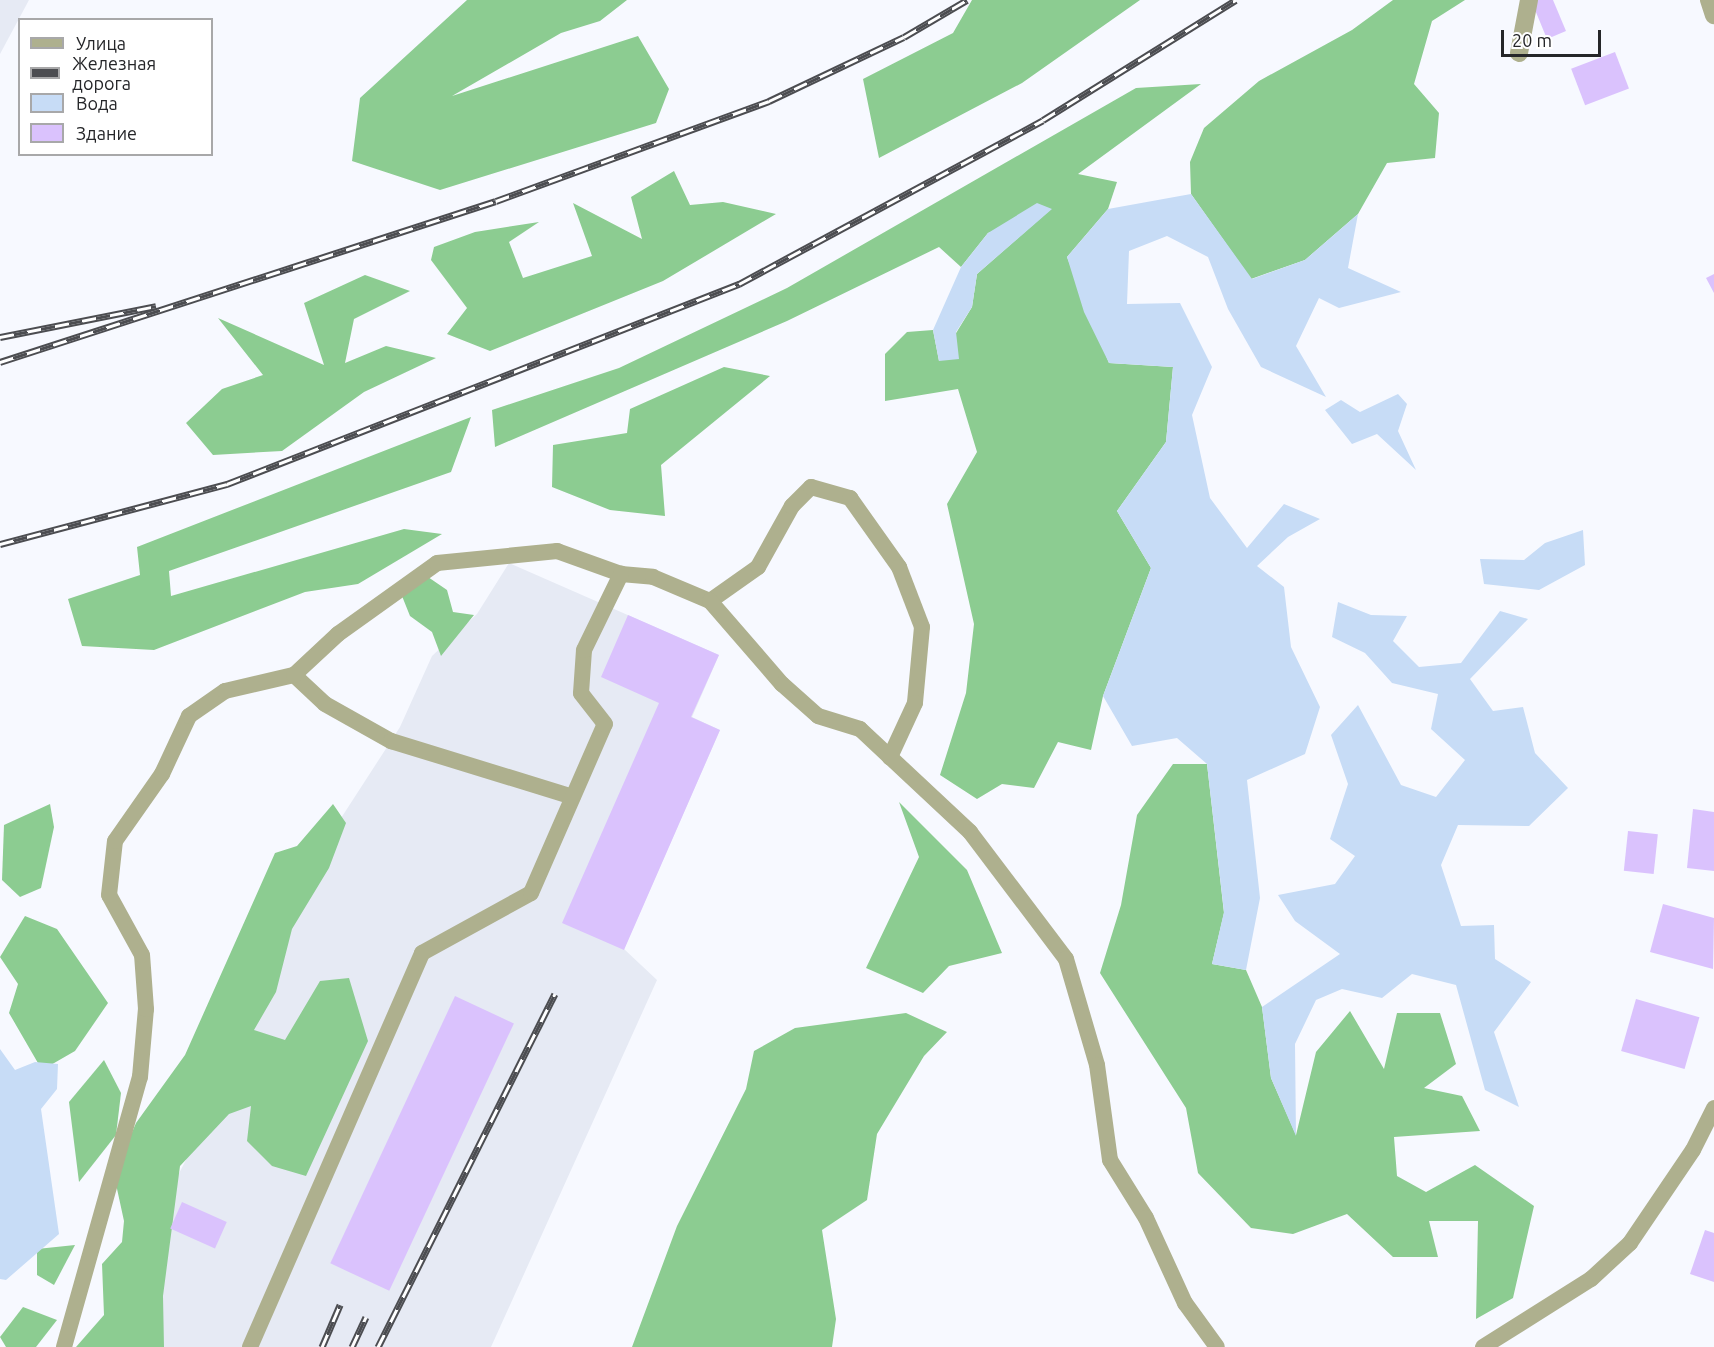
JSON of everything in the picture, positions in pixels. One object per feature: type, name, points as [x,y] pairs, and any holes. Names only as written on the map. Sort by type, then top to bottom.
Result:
[{"type":"street","points":[[1519,53],[1529,0]]},
{"type":"street","points":[[1709,0],[1714,15]]},
{"type":"lane","points":[[710,601],[758,567],[792,506],[812,488],[850,498],[899,567],[922,627],[915,703],[890,757]]},
{"type":"lane","points":[[64,1347],[140,1077],[146,1009],[142,955],[109,895],[115,841],[162,774],[189,716],[225,691],[294,675],[338,634],[437,563],[557,551],[621,574],[653,577],[710,601],[789,690],[818,716],[860,729],[970,832],[1066,959],[1097,1065],[1110,1160],[1146,1218],[1185,1303],[1217,1347]]},
{"type":"lane","points":[[250,1347],[422,953],[531,893],[605,724],[582,693],[584,650],[621,574]]},
{"type":"lane","points":[[294,675],[325,704],[391,741],[573,797]]},
{"type":"lane","points":[[1484,1347],[1592,1279],[1630,1244],[1693,1150],[1714,1108]]},
{"type":"shaded area","points":[[0,0],[29,0],[18,18],[0,54]]},
{"type":"shaded area","points":[[509,563],[719,655],[692,717],[720,730],[624,949],[657,980],[491,1347],[158,1347],[172,1187],[275,987],[242,971],[400,727],[432,656],[477,614]]},
{"type":"green space","points":[[467,0],[627,0],[600,21],[561,33],[452,96],[638,36],[669,89],[656,123],[440,190],[352,161],[360,98]]},
{"type":"green space","points":[[972,0],[1140,0],[1022,83],[879,158],[863,79],[953,33]]},
{"type":"green space","points":[[1393,0],[1465,0],[1432,21],[1414,84],[1439,113],[1435,158],[1387,163],[1358,214],[1305,260],[1251,279],[1191,194],[1190,162],[1204,128],[1259,81],[1352,30]]},
{"type":"green space","points":[[1201,84],[1078,174],[1117,182],[1108,209],[1067,257],[1109,363],[1173,367],[1166,442],[1117,511],[1151,568],[1103,696],[1091,750],[1058,742],[1034,788],[1002,784],[977,799],[940,775],[966,693],[974,624],[947,504],[977,452],[958,389],[885,401],[885,354],[907,332],[933,330],[939,361],[972,307],[977,274],[1051,209],[988,233],[961,267],[939,247],[787,321],[495,447],[492,410],[619,368],[787,288],[1136,88]]},
{"type":"green space","points":[[674,171],[690,205],[723,202],[776,214],[663,281],[490,351],[447,334],[467,308],[431,260],[434,247],[475,232],[539,222],[509,242],[523,278],[592,256],[573,203],[642,239],[631,197]]},
{"type":"green space","points":[[365,275],[410,291],[354,319],[345,363],[386,346],[436,358],[364,392],[282,451],[213,455],[186,423],[222,389],[263,375],[218,318],[324,365],[304,303]]},
{"type":"green space","points":[[724,367],[770,376],[661,465],[665,516],[610,510],[552,487],[553,445],[627,433],[630,409]]},
{"type":"green space","points":[[471,417],[451,472],[169,571],[171,596],[404,529],[442,534],[358,584],[305,592],[154,650],[82,646],[68,599],[140,575],[137,547]]},
{"type":"green space","points":[[428,577],[447,590],[453,612],[474,615],[441,656],[432,632],[410,616],[402,596]]},
{"type":"green space","points":[[1173,764],[1207,764],[1224,913],[1212,964],[1246,970],[1262,1007],[1271,1078],[1296,1135],[1316,1052],[1350,1011],[1384,1069],[1397,1013],[1440,1013],[1456,1064],[1424,1088],[1462,1096],[1480,1131],[1394,1137],[1397,1176],[1426,1192],[1475,1165],[1534,1206],[1513,1298],[1476,1319],[1478,1221],[1429,1221],[1438,1257],[1393,1257],[1347,1214],[1293,1234],[1251,1228],[1198,1173],[1186,1108],[1100,973],[1121,905],[1137,815]]},
{"type":"green space","points":[[899,802],[967,870],[1002,953],[949,966],[923,993],[866,968],[919,857]]},
{"type":"green space","points":[[50,804],[54,827],[41,888],[20,897],[2,880],[4,825]]},
{"type":"green space","points":[[333,804],[346,823],[329,868],[292,929],[276,992],[254,1030],[285,1040],[320,981],[349,978],[368,1041],[306,1176],[272,1166],[247,1141],[251,1106],[229,1114],[180,1166],[163,1296],[164,1347],[76,1347],[104,1315],[102,1264],[122,1242],[124,1221],[114,1175],[136,1123],[185,1055],[275,853],[297,846]]},
{"type":"green space","points":[[25,916],[57,929],[108,1003],[75,1051],[42,1070],[9,1013],[18,984],[0,957]]},
{"type":"green space","points":[[906,1013],[947,1032],[924,1056],[877,1134],[867,1200],[822,1230],[836,1319],[832,1347],[632,1347],[677,1226],[746,1089],[754,1051],[795,1028]]},
{"type":"green space","points":[[104,1060],[121,1093],[116,1135],[79,1182],[69,1102]]},
{"type":"green space","points":[[75,1245],[54,1285],[37,1275],[37,1249]]},
{"type":"green space","points":[[23,1307],[57,1320],[36,1347],[6,1347],[0,1337]]},
{"type":"water","points":[[1191,194],[1252,279],[1305,260],[1358,214],[1348,268],[1401,292],[1339,308],[1319,298],[1296,346],[1326,397],[1261,367],[1228,309],[1208,257],[1167,236],[1129,251],[1127,304],[1180,303],[1212,367],[1192,415],[1210,498],[1247,548],[1284,504],[1320,519],[1288,537],[1257,566],[1284,587],[1291,647],[1320,707],[1305,754],[1247,780],[1260,898],[1246,970],[1212,964],[1224,912],[1207,764],[1177,738],[1132,746],[1103,696],[1151,568],[1117,511],[1166,442],[1173,367],[1109,363],[1084,312],[1067,257],[1108,209]]},
{"type":"water","points":[[1037,203],[1052,209],[977,274],[972,307],[956,332],[959,359],[939,361],[933,330],[961,267],[988,233]]},
{"type":"water","points":[[1398,394],[1407,404],[1398,431],[1416,470],[1377,434],[1352,444],[1325,410],[1341,400],[1360,412]]},
{"type":"water","points":[[1583,530],[1585,565],[1539,590],[1484,584],[1480,559],[1524,560],[1545,543]]},
{"type":"water","points":[[1338,602],[1371,615],[1407,616],[1393,641],[1419,667],[1461,663],[1500,611],[1528,619],[1470,679],[1493,711],[1523,707],[1535,753],[1568,788],[1529,826],[1458,825],[1441,865],[1461,926],[1494,925],[1495,959],[1531,982],[1494,1032],[1519,1107],[1485,1090],[1456,985],[1412,974],[1382,998],[1342,989],[1316,1000],[1295,1044],[1296,1136],[1271,1078],[1262,1007],[1340,954],[1295,921],[1278,895],[1335,884],[1355,856],[1330,839],[1348,784],[1331,735],[1358,705],[1401,785],[1436,797],[1465,760],[1431,729],[1438,694],[1392,683],[1365,653],[1332,637]]},
{"type":"water","points":[[0,1049],[15,1070],[35,1062],[58,1064],[57,1089],[41,1109],[59,1234],[6,1280],[0,1279]]},
{"type":"building","points":[[1531,0],[1553,0],[1566,31],[1547,39]]},
{"type":"building","points":[[1615,52],[1629,88],[1585,105],[1571,69]]},
{"type":"building","points":[[1714,274],[1714,293],[1706,278]]},
{"type":"building","points":[[628,615],[719,655],[691,717],[720,730],[624,950],[562,923],[659,703],[601,677]]},
{"type":"building","points":[[1693,809],[1714,812],[1714,871],[1687,868]]},
{"type":"building","points":[[1628,831],[1658,834],[1654,874],[1624,871]]},
{"type":"building","points":[[1663,904],[1714,918],[1713,969],[1650,952]]},
{"type":"building","points":[[455,996],[514,1023],[389,1291],[330,1263]]},
{"type":"building","points":[[1636,999],[1699,1017],[1685,1069],[1621,1051]]},
{"type":"building","points":[[182,1202],[227,1222],[215,1248],[170,1228]]},
{"type":"building","points":[[1705,1230],[1714,1233],[1714,1282],[1690,1274]]},
{"type":"railway","points":[[0,362],[496,201],[769,101],[904,37],[967,0]]},
{"type":"railway","points":[[0,544],[227,484],[739,284],[1043,120],[1236,0]]},
{"type":"railway","points":[[0,337],[156,306]]},
{"type":"railway","points":[[378,1347],[555,994]]},
{"type":"railway","points":[[322,1347],[340,1305]]},
{"type":"railway","points":[[352,1347],[366,1317]]}]
